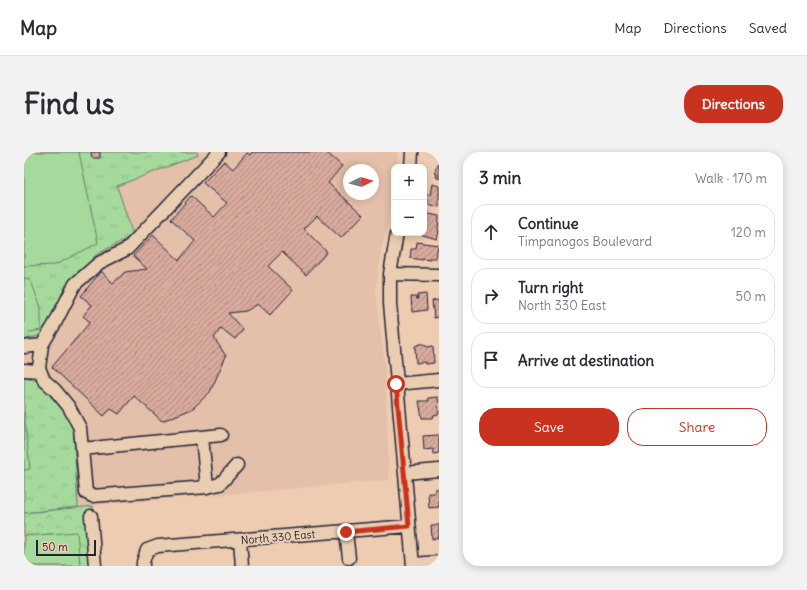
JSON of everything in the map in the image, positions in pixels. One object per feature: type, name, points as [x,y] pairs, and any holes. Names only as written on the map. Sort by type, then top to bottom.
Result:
[{"type":"street","points":[[219,152],[127,248],[99,263],[75,284],[42,345],[40,354],[40,370],[44,380],[55,390],[69,407],[80,428],[86,493],[92,496],[207,487],[220,484],[237,465]]},
{"type":"street","points":[[411,164],[412,152]]},
{"type":"street","points":[[396,236],[390,274],[390,303],[413,565],[439,562]]},
{"type":"street","points":[[390,274],[439,275]]},
{"type":"street","points":[[24,347],[42,345]]},
{"type":"street","points":[[24,370],[40,370]]},
{"type":"street","points":[[396,384],[439,380]]},
{"type":"street","points":[[82,448],[221,435]]},
{"type":"street","points":[[202,437],[207,487]]},
{"type":"street","points":[[404,473],[439,470]]},
{"type":"street","points":[[91,516],[96,566]]},
{"type":"street","name":"North 330 East","points":[[143,566],[147,550],[158,546],[409,526]]},
{"type":"street","points":[[346,532],[349,558]]},
{"type":"street","points":[[240,540],[242,566]]},
{"type":"shaded area","points":[[24,152],[207,152],[209,155],[211,152],[398,152],[397,164],[391,164],[391,213],[381,250],[376,293],[385,366],[389,480],[78,507],[24,510]]},
{"type":"green space","points":[[24,152],[197,152],[198,155],[117,186],[133,235],[96,255],[63,292],[44,334],[24,340]]},
{"type":"green space","points":[[24,152],[79,152],[98,243],[55,265],[24,266]]},
{"type":"green space","points":[[24,278],[31,281],[41,308],[41,330],[24,333]]},
{"type":"green space","points":[[24,376],[40,382],[73,422],[78,507],[24,513]]},
{"type":"green space","points":[[24,412],[30,469],[24,470]]},
{"type":"green space","points":[[93,506],[98,566],[24,566],[24,513]]},
{"type":"green space","points":[[77,532],[80,566],[24,566],[24,536]]},
{"type":"building","points":[[91,152],[100,152],[100,158],[92,158]]},
{"type":"building","points":[[252,152],[326,152],[342,166],[328,183],[343,197],[343,200],[347,200],[363,215],[341,238],[317,216],[304,229],[327,252],[306,275],[282,252],[268,266],[293,290],[270,315],[258,304],[246,311],[228,313],[243,330],[235,339],[221,328],[214,338],[226,356],[210,392],[192,409],[162,421],[134,396],[119,414],[111,409],[104,416],[52,367],[90,322],[83,316],[92,305],[81,296],[101,271],[113,283],[125,272],[147,269],[133,256],[153,235],[179,260],[195,241],[171,219],[191,196],[214,217],[227,203],[203,183],[224,161],[233,169],[247,153],[250,155]]},
{"type":"building","points":[[439,161],[439,179],[436,177],[437,174],[434,173]]},
{"type":"building","points":[[432,184],[439,186],[439,207],[427,204],[427,194],[430,195]]},
{"type":"building","points":[[427,214],[439,216],[439,231],[437,239],[426,236]]},
{"type":"building","points":[[417,242],[438,245],[436,258],[423,260],[410,258],[411,249],[416,249]]},
{"type":"building","points":[[426,294],[427,310],[412,312],[411,297],[416,297],[418,299],[417,295]]},
{"type":"building","points":[[439,300],[439,317],[434,318],[432,301]]},
{"type":"building","points":[[425,344],[427,347],[433,346],[434,363],[416,363],[415,346]]},
{"type":"building","points":[[438,397],[439,414],[434,415],[433,418],[422,418],[419,401],[429,401],[428,398]]},
{"type":"building","points":[[439,435],[439,453],[434,454],[433,449],[424,450],[423,436]]},
{"type":"building","points":[[435,489],[439,489],[439,507],[429,508],[428,493],[435,493]]},
{"type":"building","points":[[431,525],[439,525],[439,538],[432,539]]},
{"type":"route","points":[[346,532],[409,526],[396,384]]}]
